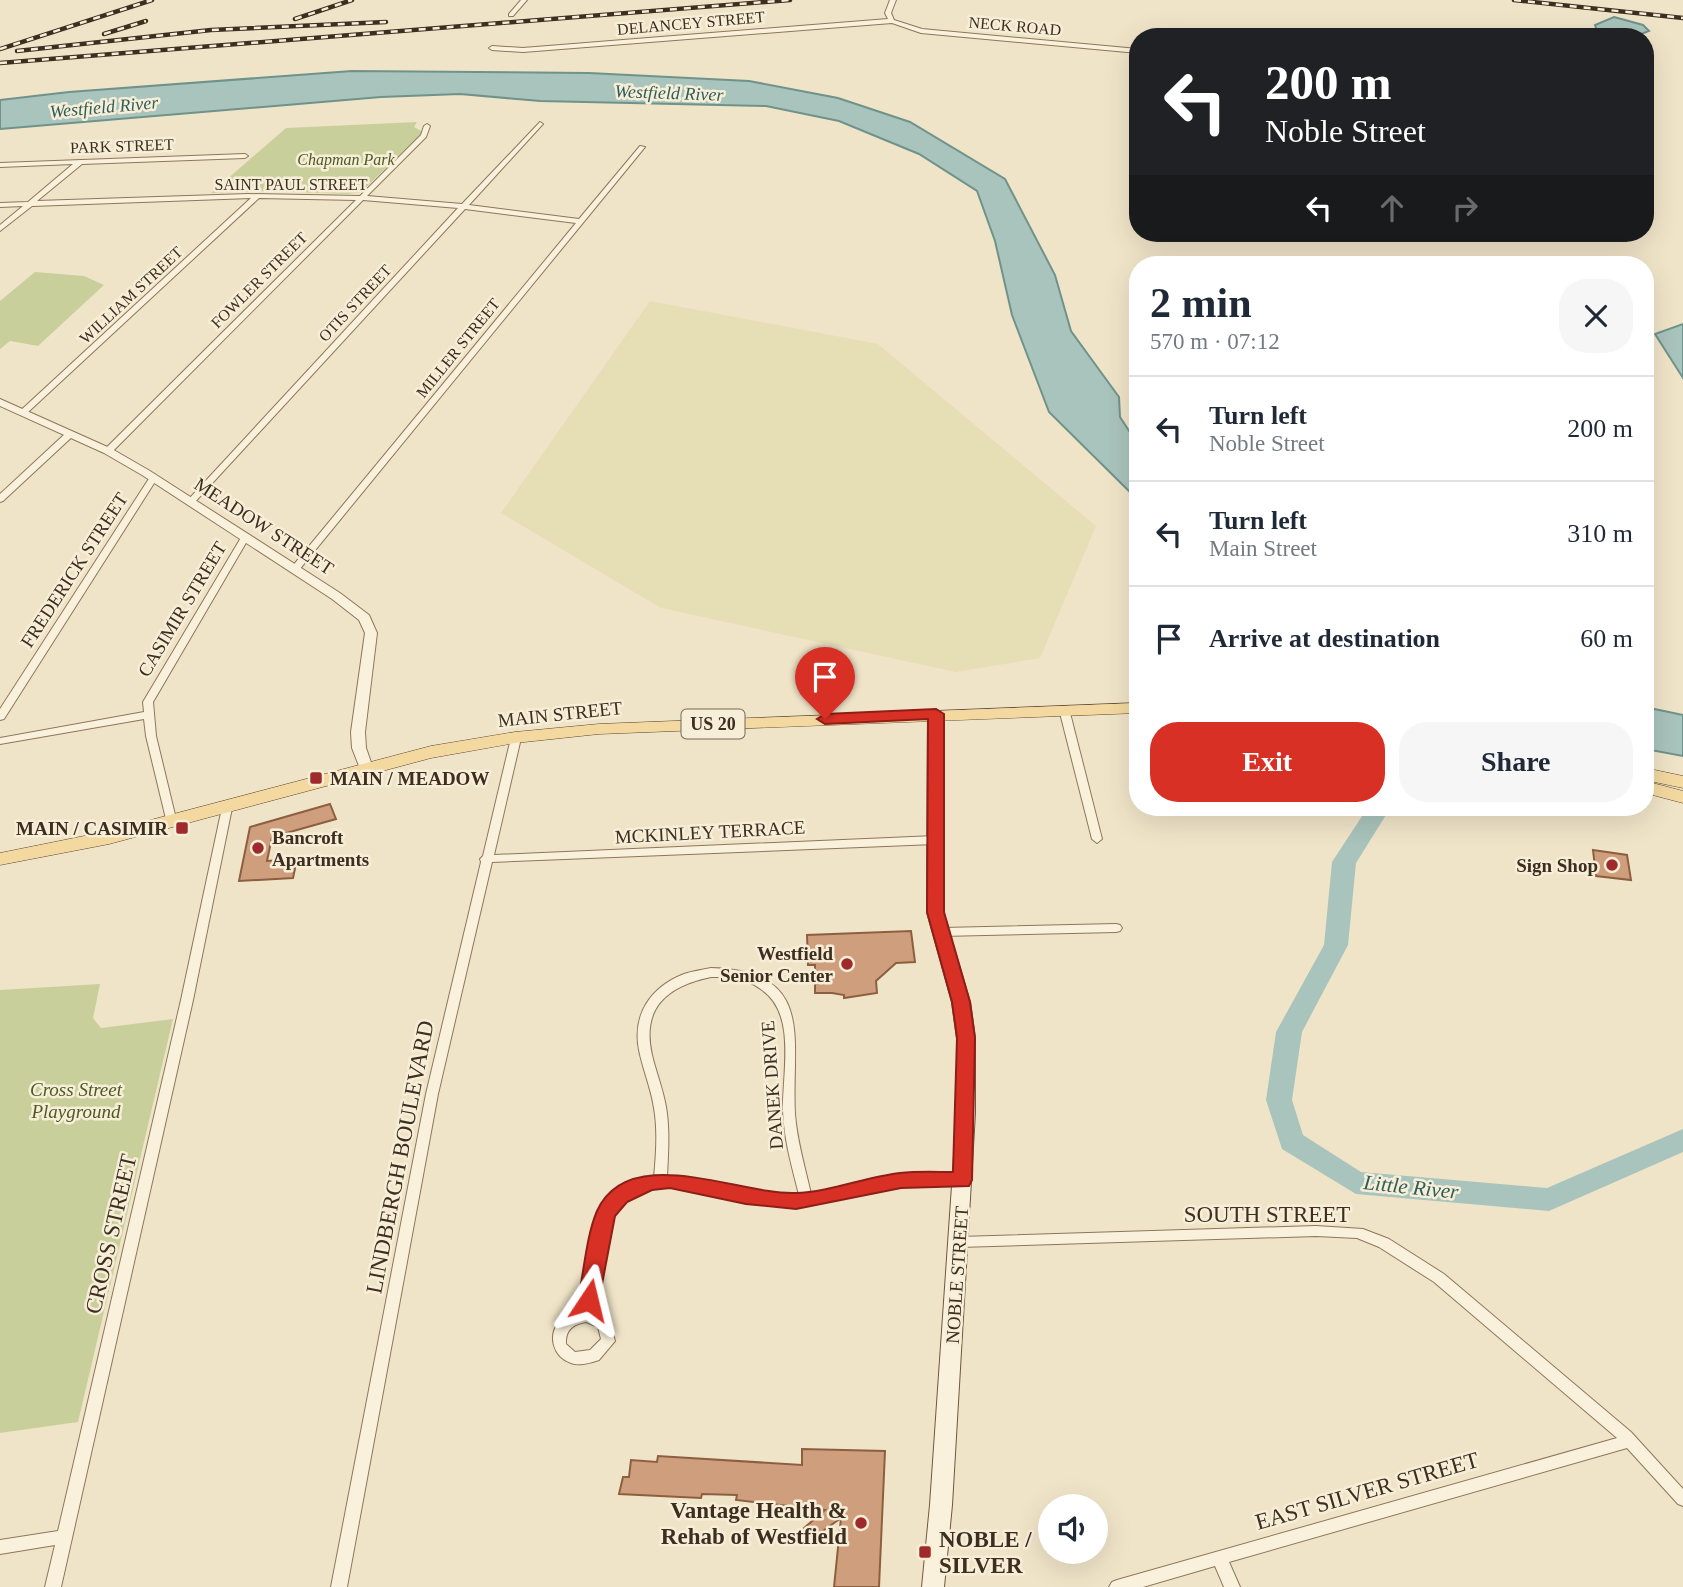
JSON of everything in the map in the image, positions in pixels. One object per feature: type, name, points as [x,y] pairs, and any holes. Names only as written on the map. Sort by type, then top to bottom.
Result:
[{"type":"main road","name":"MAIN STREET","points":[[0,859],[104,840],[366,768],[454,747],[516,738],[599,729],[1129,708]]},
{"type":"main road","name":"NOBLE STREET","points":[[933,1587],[959,1242],[966,1038],[961,1002],[935,912],[936,714]]},
{"type":"main road","points":[[1654,776],[1683,782]]},
{"type":"main road","points":[[1654,789],[1683,797]]},
{"type":"street","points":[[511,15],[524,0]]},
{"type":"street","points":[[892,21],[888,13],[893,0]]},
{"type":"street","name":"DELANCEY STREET","points":[[492,48],[523,50],[892,21]]},
{"type":"street","name":"NECK ROAD","points":[[892,21],[921,32],[1129,50]]},
{"type":"street","name":"OTIS STREET","points":[[191,501],[540,124]]},
{"type":"street","name":"FOWLER STREET","points":[[108,451],[424,136],[427,126]]},
{"type":"street","name":"MILLER STREET","points":[[296,568],[642,147]]},
{"type":"street","name":"PARK STREET","points":[[0,165],[245,156]]},
{"type":"street","points":[[0,229],[80,162]]},
{"type":"street","name":"SAINT PAUL STREET","points":[[0,205],[257,196],[359,198],[465,205],[581,221]]},
{"type":"street","name":"WILLIAM STREET","points":[[23,412],[257,196]]},
{"type":"street","name":"MEADOW STREET","points":[[0,402],[108,451],[154,477],[296,568],[365,618],[371,626],[358,723],[359,748],[366,768]]},
{"type":"street","points":[[0,499],[71,434]]},
{"type":"street","name":"FREDERICK STREET","points":[[0,717],[154,477]]},
{"type":"street","name":"CASIMIR STREET","points":[[147,715],[148,702],[246,536]]},
{"type":"street","points":[[1064,709],[1097,839]]},
{"type":"street","points":[[0,741],[147,715],[172,823]]},
{"type":"street","name":"LINDBERGH BOULEVARD","points":[[339,1587],[432,1094],[485,859],[516,738]]},
{"type":"street","name":"CROSS STREET","points":[[53,1587],[62,1537],[187,1000],[227,808]]},
{"type":"street","name":"MCKINLEY TERRACE","points":[[485,859],[935,839]]},
{"type":"street","points":[[942,932],[1116,928]]},
{"type":"street","name":"DANEK DRIVE","points":[[660,1181],[661,1116],[644,1039],[644,1021],[658,996],[675,984],[696,976],[730,973],[751,978],[769,988],[786,1011],[790,1124],[806,1200]]},
{"type":"street","points":[[586,1316],[606,1213],[620,1196],[631,1189],[660,1181],[764,1199],[806,1200],[901,1181],[962,1180]]},
{"type":"street","name":"SOUTH STREET","points":[[959,1242],[1316,1231],[1358,1234],[1384,1243],[1439,1278],[1630,1441],[1683,1499]]},
{"type":"street","name":"EAST SILVER STREET","points":[[1117,1587],[1630,1441]]},
{"type":"street","points":[[0,1547],[62,1537]]},
{"type":"street","points":[[1219,1557],[1232,1587]]},
{"type":"shaded area","points":[[650,301],[878,344],[1096,526],[1040,658],[956,672],[661,608],[501,513]]},
{"type":"green space","name":"Chapman Park","points":[[417,122],[414,127],[423,132],[361,192],[211,193],[286,128]]},
{"type":"green space","points":[[35,272],[84,276],[104,285],[38,346],[10,341],[0,349],[0,301]]},
{"type":"green space","name":"Cross Street Playground","points":[[100,984],[93,1018],[101,1028],[173,1019],[78,1422],[0,1433],[0,990]]},
{"type":"water","points":[[1614,17],[1646,28],[1596,28],[1595,25]]},
{"type":"water","name":"Westfield River","points":[[352,71],[589,73],[749,81],[838,98],[910,122],[1005,179],[1055,275],[1071,331],[1119,397],[1120,417],[1129,431],[1129,491],[1049,412],[1012,315],[995,241],[977,191],[919,154],[839,121],[766,106],[540,101],[460,94],[381,97],[0,129],[0,100],[69,92]]},
{"type":"water","points":[[1683,324],[1683,378],[1655,334]]},
{"type":"water","points":[[1654,709],[1683,715],[1683,756],[1654,751]]},
{"type":"building","name":"Bancroft Apartments","points":[[330,804],[336,819],[272,837],[267,861],[297,859],[293,878],[239,881],[250,827]]},
{"type":"building","name":"Sign Shop","points":[[1593,850],[1627,855],[1631,880],[1596,876]]},
{"type":"building","name":"Westfield Senior Center","points":[[911,931],[915,962],[896,963],[876,981],[877,993],[844,998],[844,995],[815,993],[815,965],[808,965],[807,935]]},
{"type":"building","name":"Vantage Health & Rehab of Westfield","points":[[802,1449],[885,1451],[879,1587],[834,1587],[841,1518],[813,1538],[804,1528],[825,1510],[736,1500],[737,1495],[702,1494],[701,1498],[619,1494],[623,1477],[629,1477],[631,1460],[657,1462],[658,1456],[802,1465]]},
{"type":"waterway","name":"Little River","points":[[1374,816],[1344,862],[1336,945],[1289,1032],[1279,1100],[1292,1141],[1356,1183],[1549,1200],[1683,1140]]},
{"type":"railway","points":[[0,49],[152,0]]},
{"type":"railway","points":[[295,19],[352,0]]},
{"type":"railway","points":[[0,63],[790,0]]},
{"type":"railway","points":[[1514,0],[1683,18]]},
{"type":"railway","points":[[104,34],[146,21]]},
{"type":"railway","points":[[17,51],[211,30],[386,22]]},
{"type":"place","name":"MAIN / MEADOW","points":[[316,778]]},
{"type":"place","name":"MAIN / CASIMIR","points":[[182,828]]},
{"type":"place","name":"Bancroft Apartments","points":[[258,848]]},
{"type":"place","name":"Sign Shop","points":[[1612,865]]},
{"type":"place","name":"Westfield Senior Center","points":[[847,964]]},
{"type":"place","name":"Vantage Health & Rehab of Westfield","points":[[861,1523]]},
{"type":"place","name":"NOBLE / SILVER","points":[[925,1552]]},
{"type":"route","points":[[589,1300],[606,1213],[620,1196],[649,1182],[670,1181],[746,1196],[796,1201],[914,1179],[962,1180],[966,1114],[966,1038],[961,1002],[935,912],[936,714],[825,719]]}]
